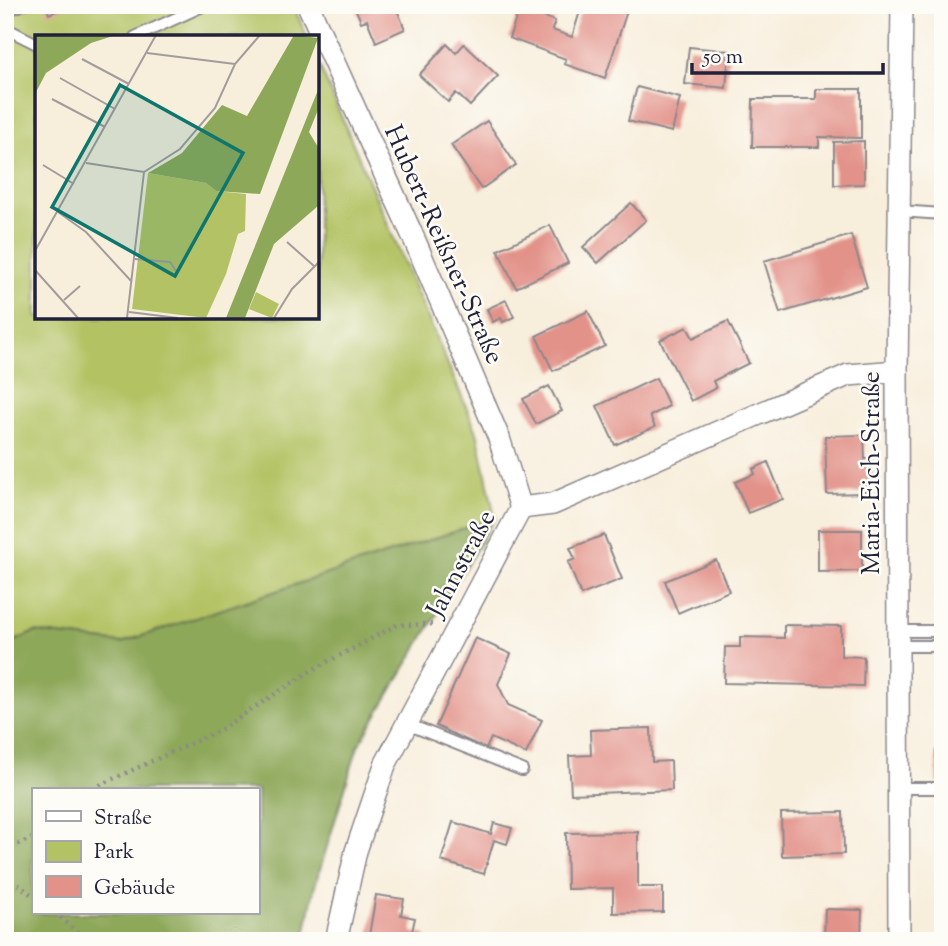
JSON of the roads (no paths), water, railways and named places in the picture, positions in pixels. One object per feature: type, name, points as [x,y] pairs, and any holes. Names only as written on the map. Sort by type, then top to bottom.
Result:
[{"type":"street","name":"Hubert-Reißner-Straße","points":[[308,5],[415,241],[499,438],[521,508]]},
{"type":"street","name":"Maria-Eich-Straße","points":[[899,941],[897,371],[902,5]]},
{"type":"street","name":"Jahnstraße","points":[[336,941],[356,851],[385,765],[521,508],[553,504],[848,375],[897,371]]},
{"type":"lane","points":[[139,35],[205,5]]},
{"type":"lane","points":[[13,32],[35,43]]},
{"type":"lane","points":[[899,211],[943,214]]},
{"type":"lane","points":[[898,638],[943,631]]},
{"type":"lane","points":[[898,638],[943,646]]},
{"type":"lane","points":[[407,724],[522,770]]},
{"type":"lane","points":[[898,788],[943,788]]}]
